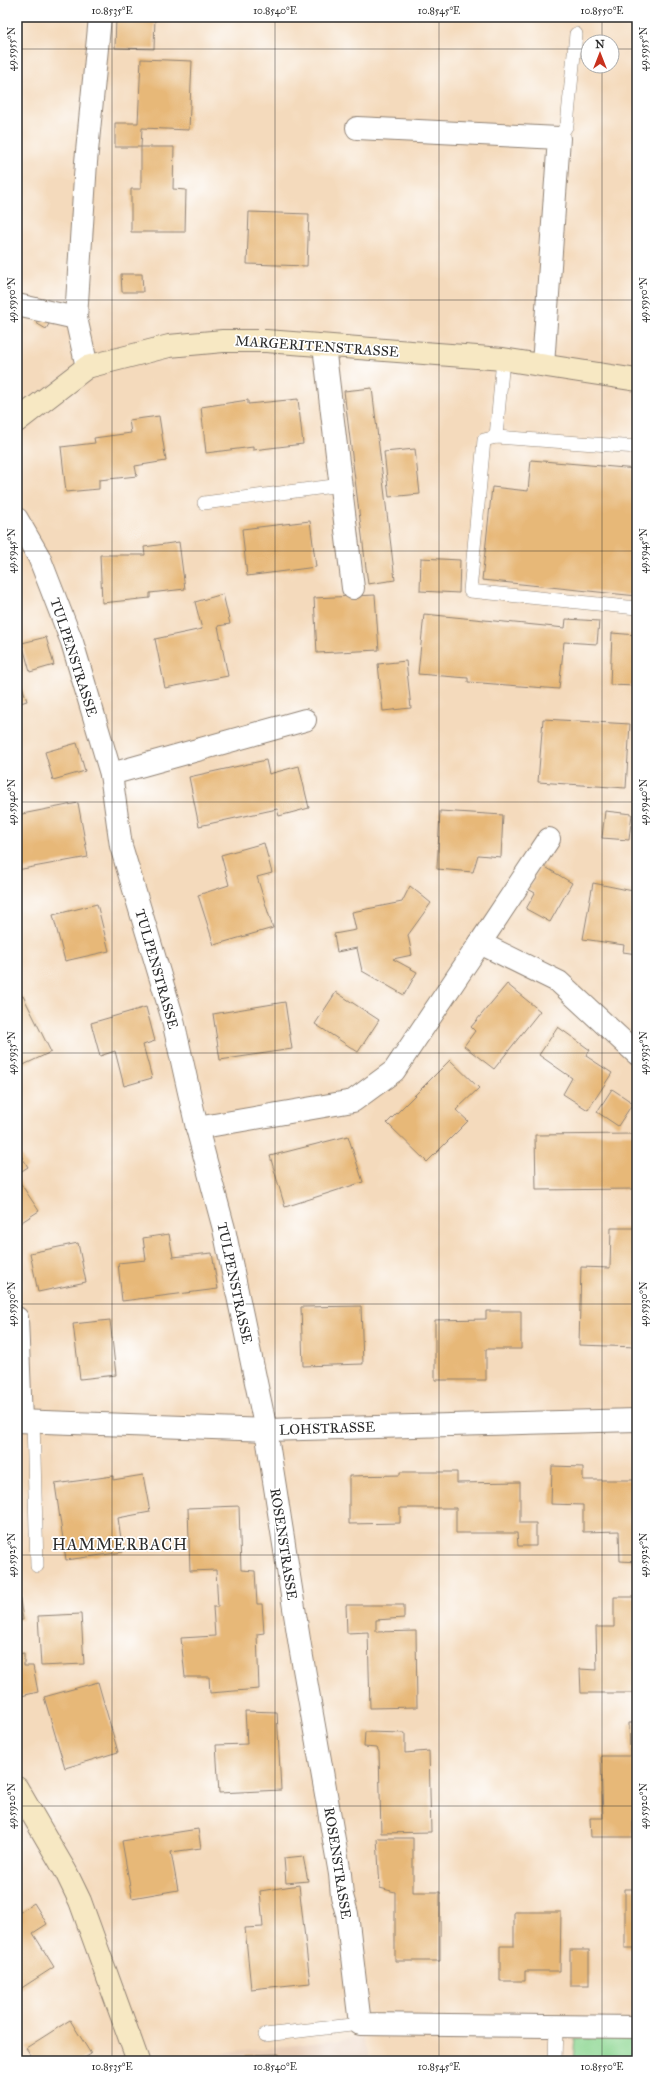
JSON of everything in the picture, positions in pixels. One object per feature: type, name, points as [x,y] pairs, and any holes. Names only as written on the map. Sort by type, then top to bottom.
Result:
[{"type":"street","points":[[87,367],[76,318],[86,162],[100,17]]},
{"type":"street","points":[[357,128],[559,138],[543,365]]},
{"type":"street","points":[[17,305],[76,318]]},
{"type":"street","name":"MARGERITENSTRASSE","points":[[18,419],[87,367],[169,346],[223,341],[242,340],[503,359],[637,380]]},
{"type":"street","points":[[324,346],[353,588]]},
{"type":"street","name":"TULPENSTRASSE","points":[[17,519],[39,557],[72,642],[111,774],[121,846],[172,1016],[197,1128],[224,1229],[266,1430]]},
{"type":"street","points":[[111,774],[305,720]]},
{"type":"street","points":[[197,1128],[353,1101],[394,1072],[549,839]]},
{"type":"street","points":[[480,943],[559,982],[637,1054]]},
{"type":"street","points":[[17,1318],[24,1421]]},
{"type":"street","name":"LOHSTRASSE","points":[[24,1421],[266,1430],[637,1420]]},
{"type":"street","name":"ROSENSTRASSE","points":[[266,1430],[300,1646],[340,1874],[342,1896],[347,1914],[360,2024]]},
{"type":"street","points":[[18,1790],[66,1872],[80,1901],[138,2061]]},
{"type":"street","points":[[360,2024],[637,2027]]},
{"type":"lane","points":[[559,138],[567,125],[576,34]]},
{"type":"lane","points":[[496,438],[503,359]]},
{"type":"lane","points":[[637,447],[496,438],[484,440],[470,591],[637,608]]},
{"type":"lane","points":[[204,503],[341,485]]},
{"type":"lane","points":[[24,1421],[37,1566]]},
{"type":"lane","points":[[265,2035],[360,2024]]},
{"type":"lane","points":[[555,2061],[556,2026]]},
{"type":"shaded area","points":[[363,2037],[371,2061],[185,2061],[183,2058]]},
{"type":"green space","points":[[575,2038],[637,2039],[637,2061],[573,2061]]},
{"type":"building","points":[[116,17],[155,17],[154,49],[115,48]]},
{"type":"building","points":[[141,59],[192,61],[189,130],[142,128],[141,147],[115,147],[115,123],[138,123]]},
{"type":"building","points":[[141,147],[174,147],[173,189],[186,190],[185,232],[131,232],[131,189],[141,189]]},
{"type":"building","points":[[249,212],[309,214],[307,266],[247,264]]},
{"type":"building","points":[[121,274],[142,274],[143,292],[122,292]]},
{"type":"building","points":[[42,313],[52,319],[46,329],[36,323]]},
{"type":"building","points":[[372,388],[395,580],[368,584],[344,391]]},
{"type":"building","points":[[298,399],[303,444],[253,450],[253,447],[206,453],[201,407],[248,400],[248,404]]},
{"type":"building","points":[[159,416],[166,461],[135,466],[137,476],[99,480],[99,489],[66,492],[61,447],[95,443],[94,438],[131,433],[129,420]]},
{"type":"building","points":[[415,449],[420,494],[389,497],[384,452]]},
{"type":"building","points":[[531,460],[637,469],[637,596],[482,580],[492,487],[528,491]]},
{"type":"building","points":[[310,521],[316,567],[247,576],[242,529]]},
{"type":"building","points":[[179,542],[185,589],[150,593],[150,598],[102,603],[100,555],[145,555],[144,547]]},
{"type":"building","points":[[421,558],[460,560],[459,593],[420,591]]},
{"type":"building","points":[[223,594],[230,624],[218,626],[228,676],[165,688],[155,639],[202,629],[195,602]]},
{"type":"building","points":[[375,595],[379,650],[317,653],[314,598]]},
{"type":"building","points":[[424,614],[565,628],[566,619],[599,621],[597,644],[564,642],[559,689],[468,682],[468,678],[418,674]]},
{"type":"building","points":[[612,633],[637,635],[637,686],[610,685]]},
{"type":"building","points":[[46,637],[54,665],[30,672],[22,643]]},
{"type":"building","points":[[406,661],[411,708],[383,711],[378,664]]},
{"type":"building","points":[[17,671],[27,701],[17,704]]},
{"type":"building","points":[[543,719],[630,724],[626,788],[538,782]]},
{"type":"building","points":[[77,743],[85,771],[53,780],[45,752]]},
{"type":"building","points":[[266,760],[269,774],[299,766],[309,808],[279,816],[277,809],[199,826],[189,777]]},
{"type":"building","points":[[78,803],[88,857],[17,870],[17,815]]},
{"type":"building","points":[[440,811],[503,815],[501,857],[478,855],[473,872],[437,869]]},
{"type":"building","points":[[605,811],[632,814],[629,840],[602,838]]},
{"type":"building","points":[[264,843],[272,873],[257,877],[273,928],[214,945],[198,895],[229,885],[221,855]]},
{"type":"building","points":[[542,865],[572,883],[550,922],[526,909],[535,893],[528,889]]},
{"type":"building","points":[[593,883],[633,891],[632,896],[637,897],[637,954],[623,952],[624,945],[583,939]]},
{"type":"building","points":[[410,886],[431,903],[408,935],[412,955],[393,959],[417,972],[404,995],[362,971],[357,948],[337,952],[334,934],[356,930],[352,912],[402,902]]},
{"type":"building","points":[[97,904],[109,951],[65,961],[53,915]]},
{"type":"building","points":[[507,984],[540,1011],[494,1069],[464,1046],[475,1031],[471,1027]]},
{"type":"building","points":[[336,992],[379,1020],[358,1052],[315,1024]]},
{"type":"building","points":[[23,996],[51,1052],[17,1068],[17,998]]},
{"type":"building","points":[[285,1002],[292,1049],[220,1060],[213,1014]]},
{"type":"building","points":[[146,1007],[155,1041],[143,1045],[152,1078],[124,1086],[115,1051],[100,1056],[91,1023]]},
{"type":"building","points":[[558,1027],[590,1050],[586,1056],[612,1073],[588,1110],[563,1094],[572,1078],[539,1055]]},
{"type":"building","points":[[450,1060],[479,1088],[456,1110],[468,1121],[427,1162],[387,1123]]},
{"type":"building","points":[[612,1089],[633,1103],[618,1126],[597,1112]]},
{"type":"building","points":[[634,1134],[635,1189],[536,1190],[535,1135]]},
{"type":"building","points":[[348,1136],[363,1182],[285,1207],[270,1156]]},
{"type":"building","points":[[17,1149],[28,1167],[17,1174]]},
{"type":"building","points":[[17,1178],[39,1211],[17,1225]]},
{"type":"building","points":[[611,1228],[637,1228],[637,1347],[579,1345],[581,1267],[610,1268]]},
{"type":"building","points":[[169,1234],[173,1257],[212,1253],[218,1289],[122,1301],[118,1263],[146,1260],[143,1238]]},
{"type":"building","points":[[78,1243],[86,1282],[38,1292],[30,1253]]},
{"type":"building","points":[[361,1306],[363,1364],[303,1366],[301,1307]]},
{"type":"building","points":[[486,1311],[521,1311],[521,1349],[486,1349],[486,1380],[435,1380],[435,1320],[486,1319]]},
{"type":"building","points":[[110,1320],[116,1375],[80,1379],[73,1324]]},
{"type":"building","points":[[552,1466],[583,1467],[583,1480],[637,1480],[637,1562],[620,1561],[619,1531],[583,1532],[583,1505],[551,1504]]},
{"type":"building","points":[[400,1472],[457,1472],[457,1483],[520,1482],[520,1523],[536,1523],[536,1546],[518,1546],[517,1533],[456,1533],[456,1508],[400,1508],[400,1523],[349,1524],[349,1476],[400,1475]]},
{"type":"building","points":[[143,1475],[150,1512],[118,1518],[123,1552],[66,1560],[55,1484],[113,1476],[113,1480]]},
{"type":"building","points":[[239,1506],[241,1570],[255,1571],[257,1604],[262,1604],[264,1633],[257,1634],[259,1689],[210,1693],[209,1677],[185,1677],[181,1638],[215,1636],[213,1607],[218,1607],[216,1570],[190,1571],[188,1508]]},
{"type":"building","points":[[17,1579],[23,1620],[17,1620]]},
{"type":"building","points":[[614,1597],[637,1597],[637,1693],[581,1693],[580,1669],[597,1670],[596,1627],[614,1627]]},
{"type":"building","points":[[346,1605],[404,1605],[404,1618],[376,1620],[376,1632],[416,1631],[417,1707],[370,1708],[368,1632],[347,1633]]},
{"type":"building","points":[[81,1614],[84,1664],[41,1666],[38,1616]]},
{"type":"building","points":[[24,1653],[24,1666],[33,1666],[38,1692],[17,1697],[17,1654]]},
{"type":"building","points":[[98,1682],[118,1752],[65,1768],[44,1697]]},
{"type":"building","points":[[245,1711],[277,1712],[281,1790],[219,1793],[216,1745],[247,1744]]},
{"type":"building","points":[[629,1723],[637,1723],[637,1819],[633,1818],[633,1837],[591,1837],[590,1818],[603,1818],[601,1756],[630,1756]]},
{"type":"building","points":[[365,1732],[405,1733],[405,1753],[429,1751],[431,1832],[381,1833],[379,1752],[377,1748],[364,1747]]},
{"type":"building","points":[[198,1829],[201,1848],[171,1852],[178,1890],[132,1898],[122,1841]]},
{"type":"building","points":[[377,1838],[413,1838],[413,1892],[440,1892],[440,1961],[395,1961],[395,1892],[380,1888]]},
{"type":"building","points":[[303,1856],[308,1881],[286,1883],[284,1858]]},
{"type":"building","points":[[299,1885],[310,1983],[251,1989],[245,1928],[263,1927],[260,1891]]},
{"type":"building","points":[[625,1889],[637,1889],[637,1948],[625,1948]]},
{"type":"building","points":[[34,1903],[47,1924],[33,1933],[54,1967],[17,1991],[17,1914]]},
{"type":"building","points":[[514,1912],[561,1912],[560,1971],[525,1971],[525,1981],[500,1981],[500,1946],[514,1946]]},
{"type":"building","points":[[570,1950],[589,1950],[589,1985],[570,1985]]},
{"type":"building","points":[[70,2020],[91,2054],[80,2061],[35,2061],[26,2048]]},
{"type":"building","points":[[279,2054],[281,2061],[246,2061],[245,2055]]},
{"type":"district","name":"HAMMERBACH","points":[[120,1544]]}]
